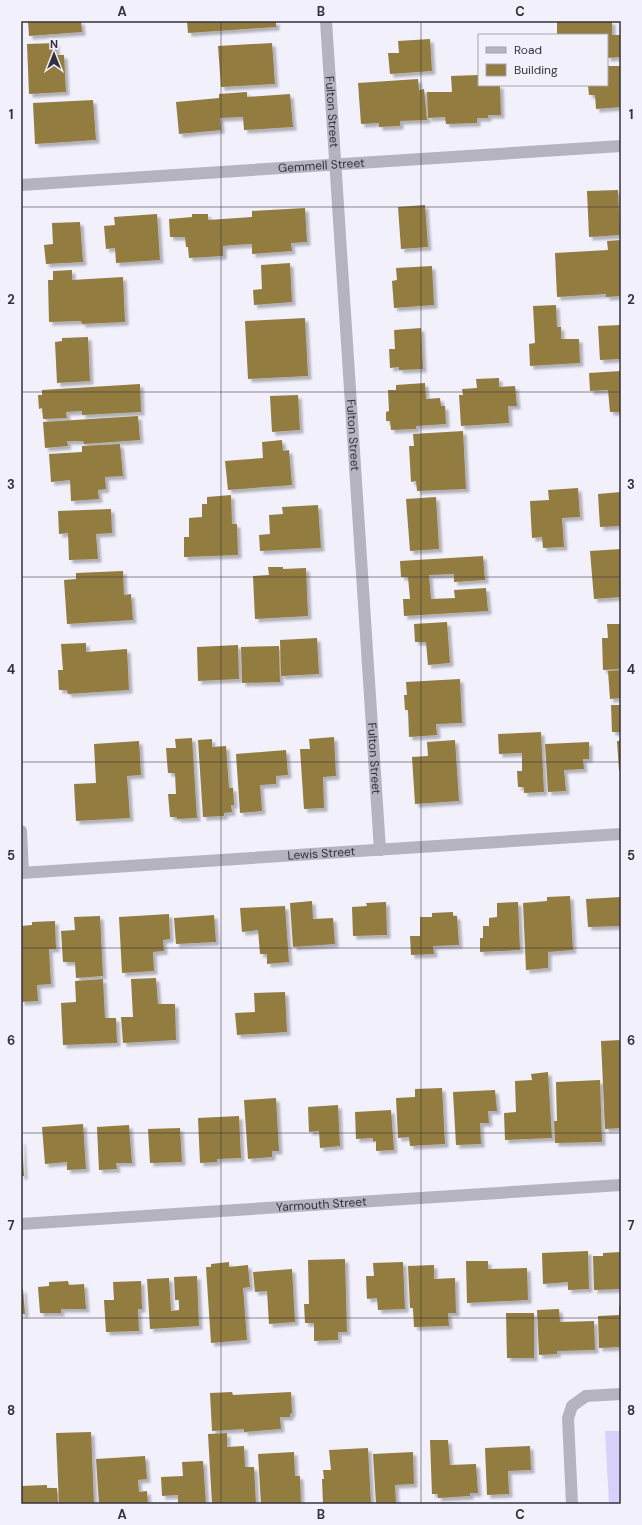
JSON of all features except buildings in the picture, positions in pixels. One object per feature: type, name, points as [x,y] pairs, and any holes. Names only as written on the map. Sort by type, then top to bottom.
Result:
[{"type":"street","name":"Fulton Street","points":[[326,21],[380,850]]},
{"type":"street","name":"Gemmell Street","points":[[21,186],[621,146]]},
{"type":"street","points":[[21,830],[22,873]]},
{"type":"street","name":"Lewis Street","points":[[22,873],[621,834]]},
{"type":"street","name":"Yarmouth Street","points":[[21,1224],[621,1185]]},
{"type":"street","points":[[572,1504],[568,1418],[572,1406],[586,1396],[621,1394]]},
{"type":"shaded area","points":[[605,1431],[621,1431],[621,1504],[609,1504]]}]
